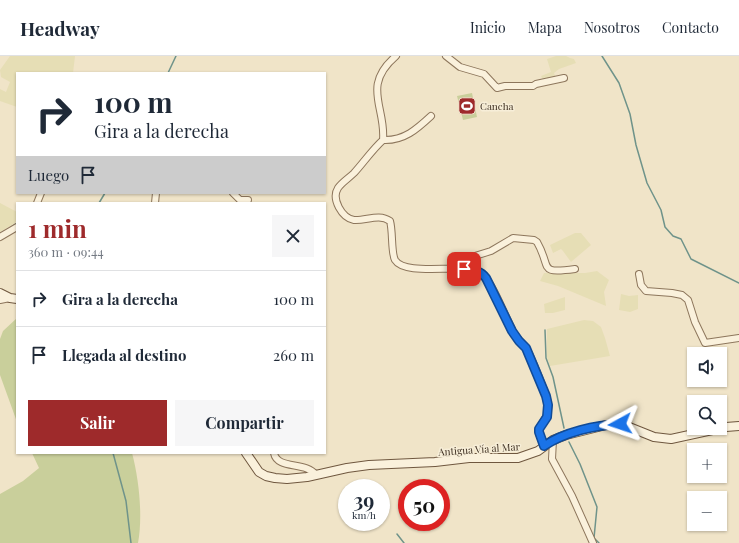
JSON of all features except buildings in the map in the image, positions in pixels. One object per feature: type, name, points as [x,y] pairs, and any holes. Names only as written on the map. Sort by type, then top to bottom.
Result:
[{"type":"main road","points":[[0,293],[13,299]]},
{"type":"main road","name":"Antigua Vía al Mar","points":[[247,454],[259,472],[274,478],[288,479],[307,477],[347,468],[369,465],[435,462],[469,458],[518,458],[538,451],[553,440],[566,435],[606,425],[620,424],[654,437],[671,439],[726,427],[739,426]]},
{"type":"street","points":[[396,56],[382,71],[378,80],[378,106],[384,131],[383,140],[376,146],[354,173],[338,188],[336,196],[341,211],[353,220],[378,217],[390,221],[392,227],[394,258],[400,265],[412,268],[472,270],[483,273],[516,336],[526,348],[546,396],[548,405],[547,417],[539,429],[544,446]]},
{"type":"street","points":[[446,56],[460,67],[484,74],[498,88],[505,86],[533,86],[564,78]]},
{"type":"street","points":[[383,140],[388,141],[410,134],[431,116]]},
{"type":"street","points":[[233,194],[240,200],[248,200],[247,202]]},
{"type":"street","points":[[0,237],[16,228]]},
{"type":"street","points":[[455,269],[456,264],[459,261],[491,251],[513,238],[534,240],[537,242],[548,269],[552,271],[575,269]]},
{"type":"street","points":[[639,274],[641,285],[646,291],[682,295],[688,300],[695,322],[705,343],[739,338]]},
{"type":"street","points":[[0,300],[13,299]]},
{"type":"street","points":[[553,440],[552,459],[572,496],[593,543]]},
{"type":"street","points":[[274,454],[279,461],[308,468],[316,474]]},
{"type":"shaded area","points":[[10,56],[75,56],[73,72],[16,72],[16,107],[0,101],[0,89],[6,92],[10,82],[1,77],[0,70]]},
{"type":"shaded area","points":[[556,56],[566,56],[574,59],[576,63],[559,69],[554,73],[556,79],[544,82],[541,76],[551,72],[547,59]]},
{"type":"shaded area","points":[[0,203],[16,211],[16,222],[0,232]]},
{"type":"shaded area","points":[[575,233],[581,233],[591,245],[571,262],[561,249],[553,253],[550,245]]},
{"type":"shaded area","points":[[597,271],[609,280],[604,292],[606,306],[558,286],[540,281],[544,273],[585,273]]},
{"type":"shaded area","points":[[621,294],[629,296],[638,295],[638,309],[630,312],[619,310]]},
{"type":"shaded area","points":[[565,297],[565,310],[545,313],[544,304]]},
{"type":"shaded area","points":[[584,320],[593,321],[601,327],[610,356],[550,366],[547,357],[547,329]]},
{"type":"green space","name":"Cancha","points":[[472,93],[477,117],[463,120],[457,96]]},
{"type":"green space","points":[[16,319],[16,419],[0,375],[0,339],[3,331]]},
{"type":"green space","points":[[32,454],[132,454],[137,474],[140,498],[138,543],[0,543],[0,494],[23,481],[39,468]]},
{"type":"waterway","points":[[168,72],[176,56]]},
{"type":"waterway","points":[[602,56],[619,83],[630,114],[636,145],[647,183],[661,210],[665,227],[673,236],[681,239],[691,259],[739,283]]},
{"type":"waterway","points":[[100,202],[104,194]]},
{"type":"waterway","points":[[11,227],[16,224]]},
{"type":"waterway","points":[[545,330],[546,358],[553,377],[564,428]]},
{"type":"waterway","points":[[569,442],[580,464],[597,507],[594,538],[599,543]]},
{"type":"waterway","points":[[113,454],[126,501],[131,543]]},
{"type":"waterway","points":[[397,534],[404,543]]},
{"type":"place","name":"Cancha","points":[[467,106]]},
{"type":"route","points":[[464,269],[483,273],[497,298],[512,331],[526,348],[530,356],[546,396],[548,405],[547,417],[539,429],[544,446],[553,440],[566,435],[606,425],[620,424]]}]
